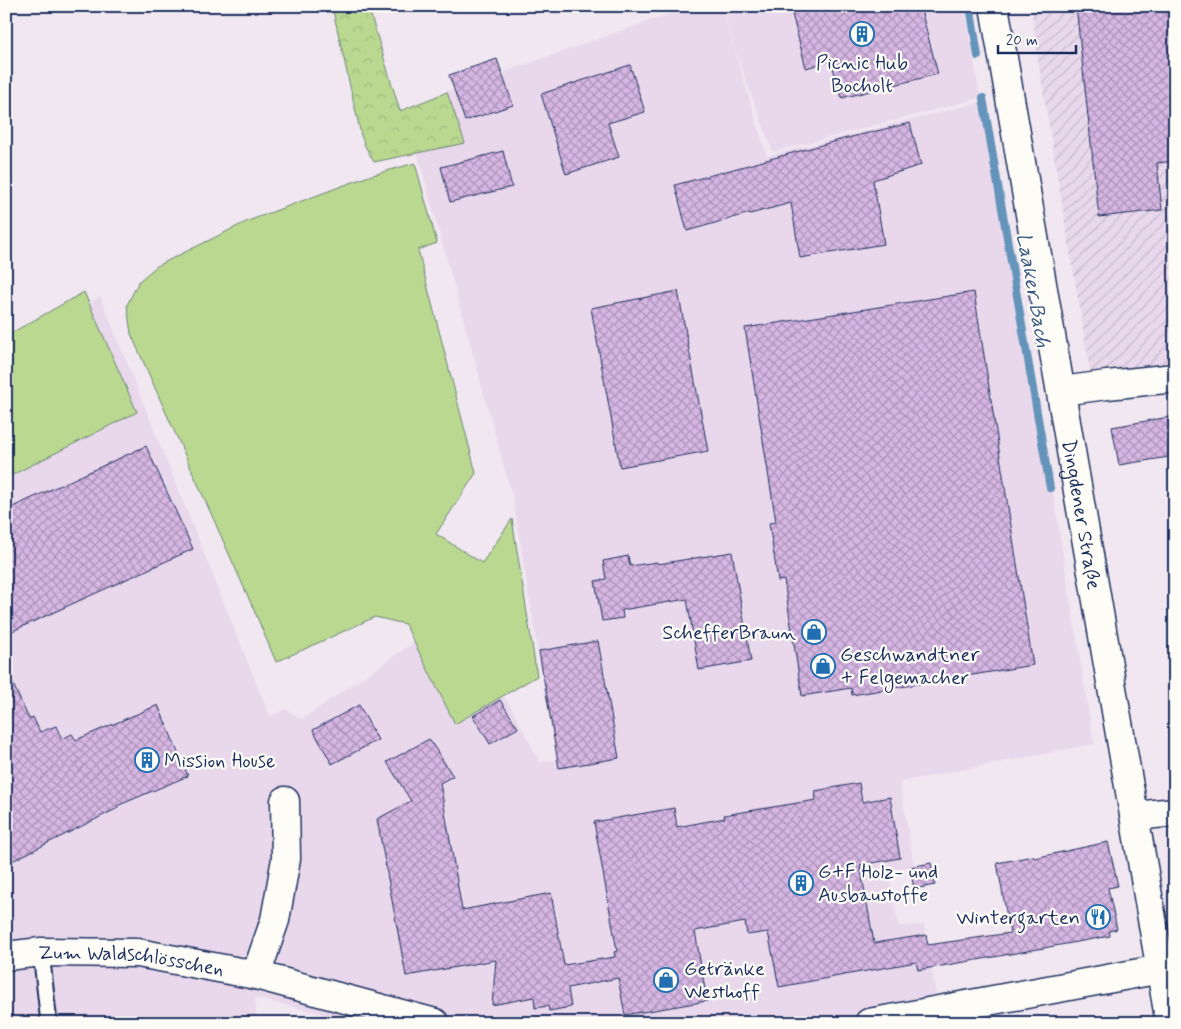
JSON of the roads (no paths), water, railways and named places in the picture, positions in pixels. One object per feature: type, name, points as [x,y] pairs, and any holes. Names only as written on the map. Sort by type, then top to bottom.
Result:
[{"type":"street","name":"Dingdener Straße","points":[[994,6],[1170,1023]]},
{"type":"street","points":[[1061,391],[1175,378]]},
{"type":"street","points":[[256,975],[276,920],[286,859],[285,801]]},
{"type":"street","points":[[1135,816],[1175,812]]},
{"type":"street","name":"Zum Waldschlösschen","points":[[6,956],[41,952],[138,952],[256,975],[435,1023]]},
{"type":"street","points":[[869,1023],[1161,970]]},
{"type":"lane","points":[[41,952],[48,1023]]},
{"type":"waterway","name":"Laaker Bach","points":[[970,6],[978,56]]},
{"type":"waterway","name":"Laaker Bach","points":[[983,98],[1050,488]]},
{"type":"place","name":"Picnic Hub Bocholt","points":[[862,34]]},
{"type":"place","name":"SchefferBraun","points":[[814,632]]},
{"type":"place","name":"Geschwandtner + Felgemacher","points":[[823,666]]},
{"type":"place","name":"Mission House","points":[[147,760]]},
{"type":"place","name":"G+F Holz- und Ausbaustoffe","points":[[801,883]]},
{"type":"place","name":"Wintergarten","points":[[1098,917]]},
{"type":"place","name":"Getränke Westhoff","points":[[666,980]]}]
